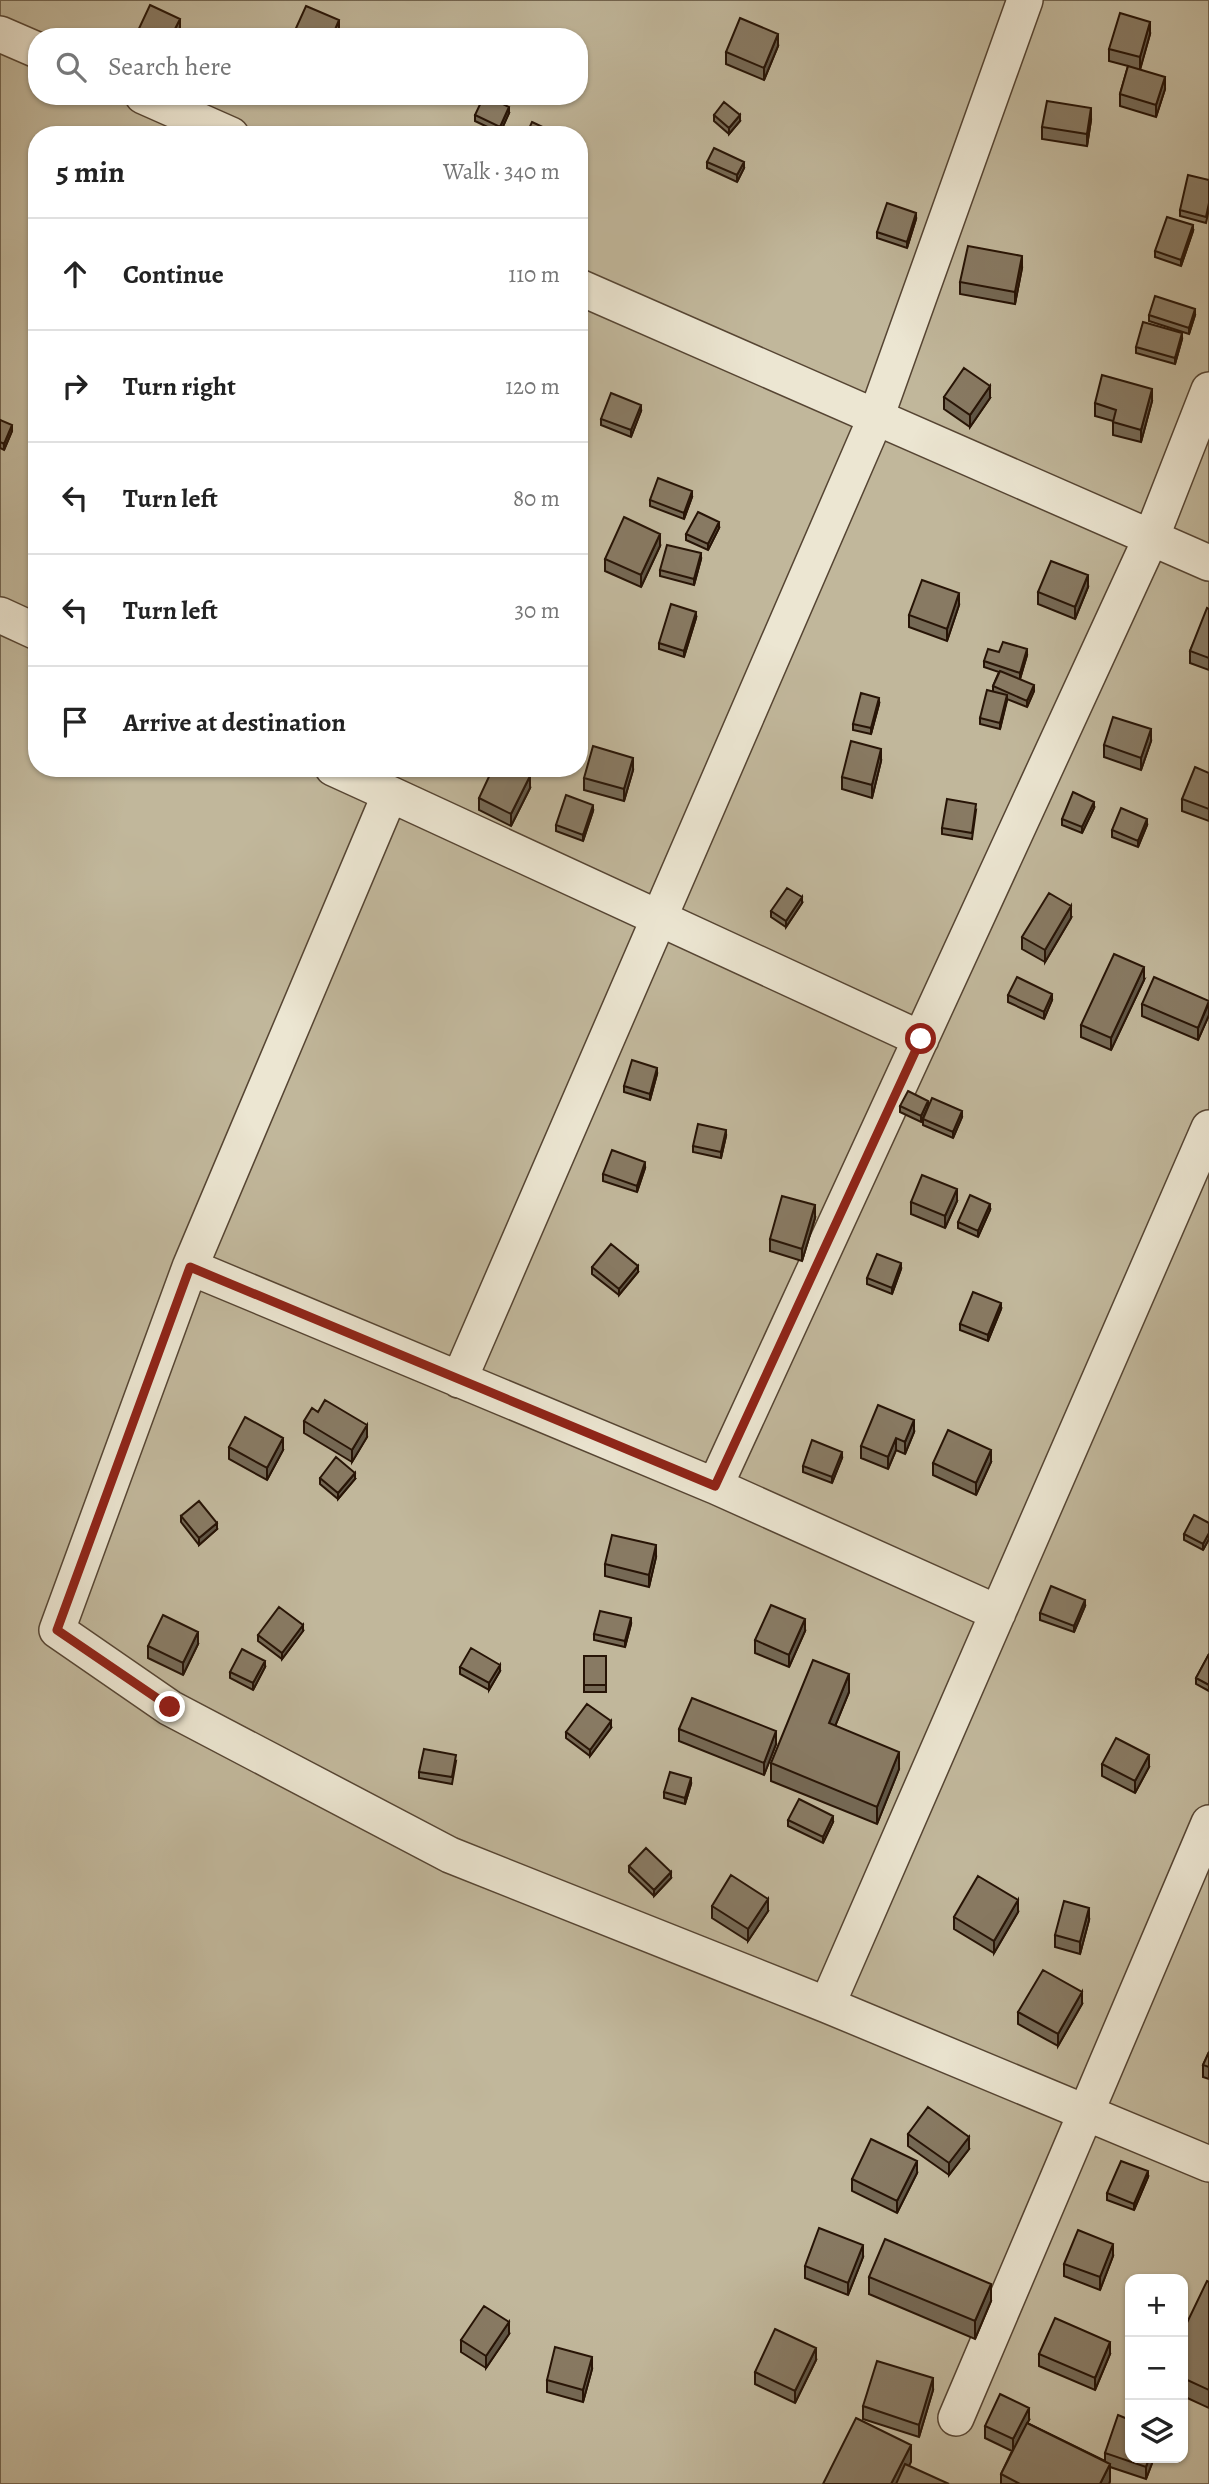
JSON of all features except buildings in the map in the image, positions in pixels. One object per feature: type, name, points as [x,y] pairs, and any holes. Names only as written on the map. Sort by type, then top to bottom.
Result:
[{"type":"street","points":[[459,1380],[876,417],[1025,0]]},
{"type":"street","points":[[0,34],[28,46]]},
{"type":"street","points":[[163,105],[211,126]]},
{"type":"street","points":[[588,291],[1209,563]]},
{"type":"street","points":[[715,1486],[1151,538],[1209,390]]},
{"type":"street","points":[[0,615],[28,628]]},
{"type":"street","points":[[353,777],[921,1039]]},
{"type":"street","points":[[390,794],[190,1267],[57,1630],[170,1707],[450,1855],[827,2005],[1209,2164]]},
{"type":"street","points":[[827,2005],[998,1614],[1199,1177],[1209,1128]]},
{"type":"street","points":[[190,1267],[715,1486],[998,1614]]},
{"type":"street","points":[[956,2417],[1209,1823]]},
{"type":"shaded area","points":[[0,0],[1209,0],[1209,2484],[0,2484]]},
{"type":"route","points":[[170,1707],[57,1630],[190,1267],[715,1486],[921,1039]]}]
